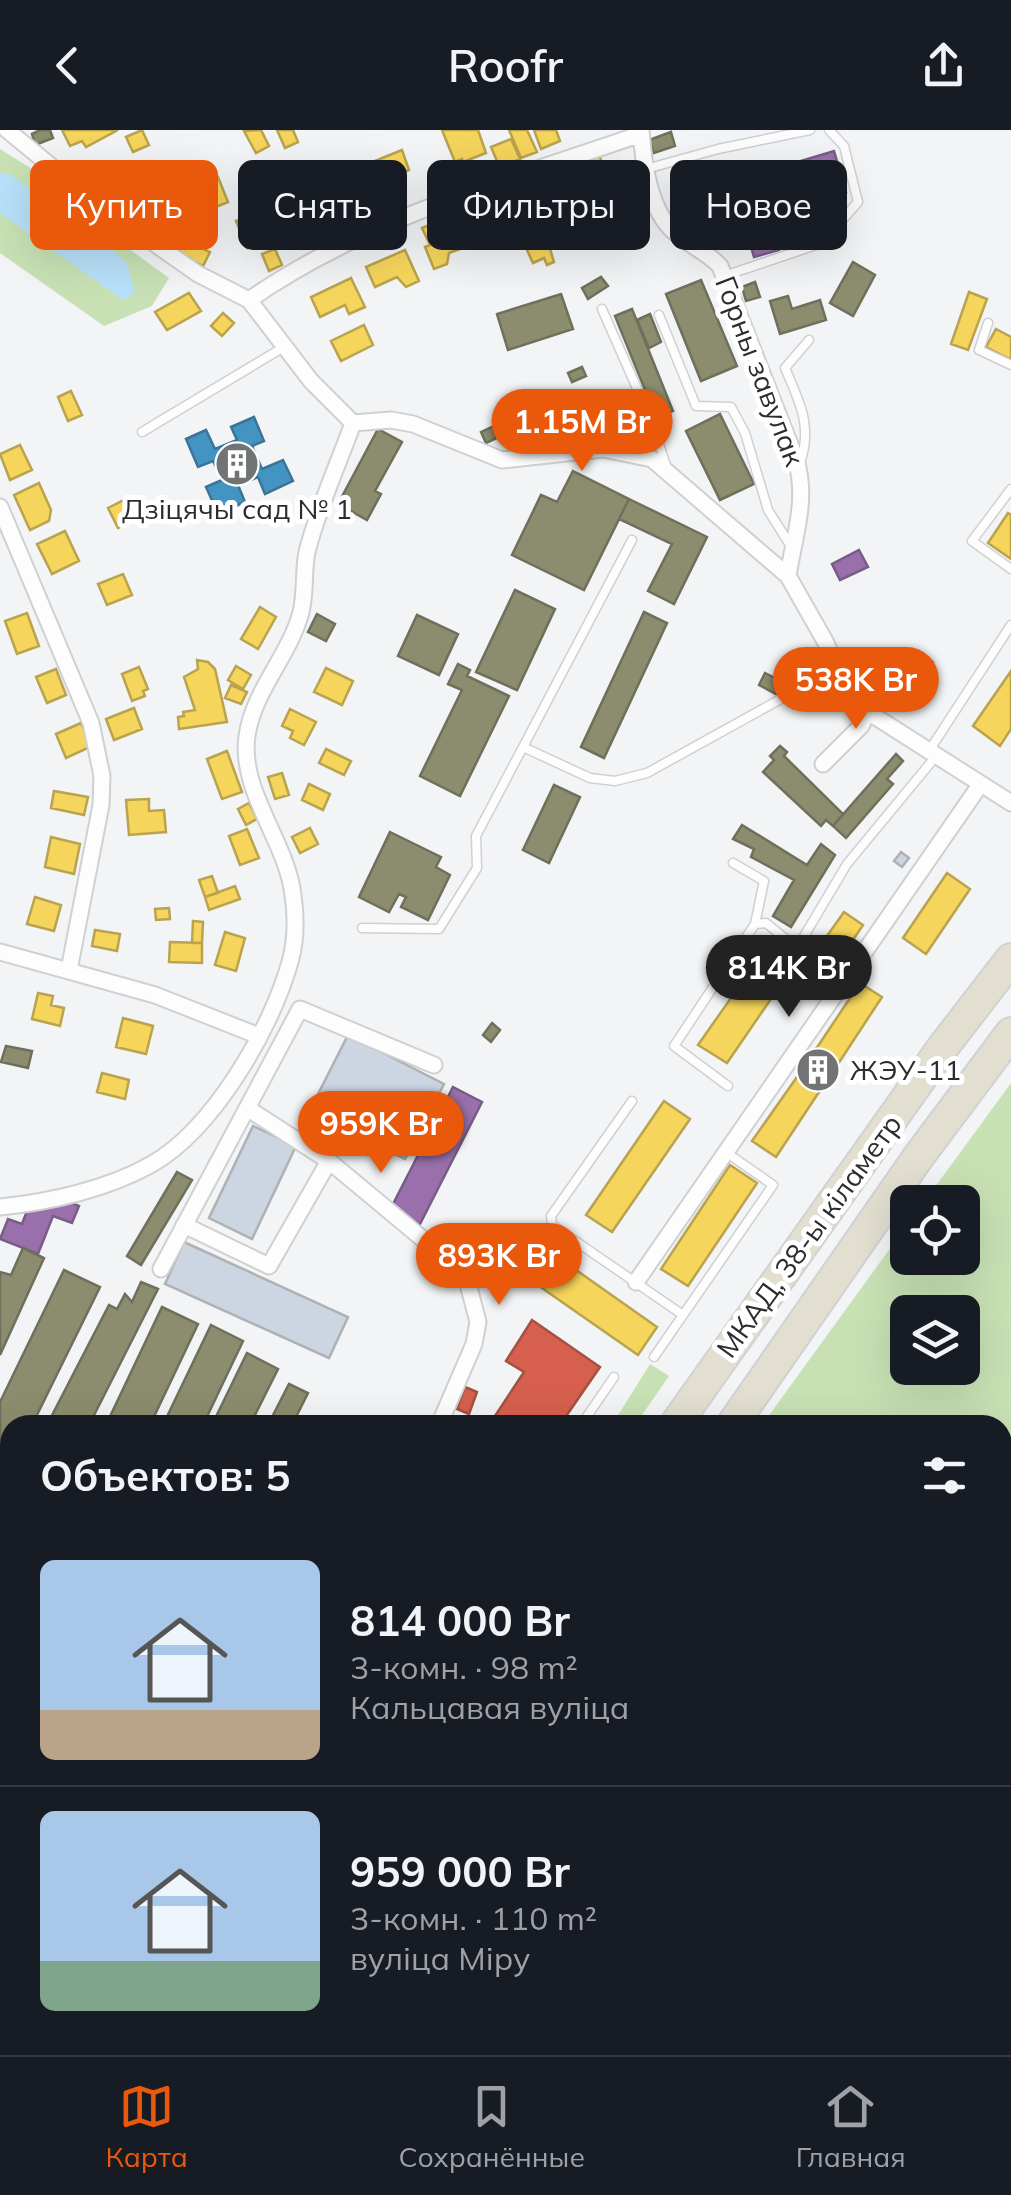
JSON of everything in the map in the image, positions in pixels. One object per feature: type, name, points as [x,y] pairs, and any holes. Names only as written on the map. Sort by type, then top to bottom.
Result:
[{"type":"highway","name":"МКАД, 38-ы кіламетр","points":[[682,1415],[943,1047],[1011,959]]},
{"type":"highway","name":"МКАД, 38-ы кіламетр","points":[[739,1415],[908,1171],[1011,1033]]},
{"type":"street","points":[[7,130],[91,200],[198,274],[249,300],[311,380],[353,424]]},
{"type":"street","name":"Горны завулак","points":[[249,300],[294,268],[468,190],[641,132],[645,160]]},
{"type":"street","name":"Горны завулак","points":[[650,179],[668,226],[709,254],[724,276],[798,467],[802,501],[788,576]]},
{"type":"street","points":[[353,424],[391,420],[413,424],[502,460],[603,449],[652,459],[788,576],[840,676],[868,712],[1011,803]]},
{"type":"street","points":[[0,1207],[124,1178],[154,1163],[190,1138],[208,1118],[259,1036],[290,962],[295,930],[293,890],[254,785],[246,756],[247,736],[253,712],[302,611],[306,554],[353,424]]},
{"type":"street","points":[[0,507],[91,722],[102,776],[69,970]]},
{"type":"street","points":[[823,764],[860,726],[868,712]]},
{"type":"street","points":[[636,1282],[980,786]]},
{"type":"street","points":[[0,952],[155,995],[259,1036]]},
{"type":"street","points":[[161,1269],[300,1009],[434,1064]]},
{"type":"street","points":[[246,1108],[329,1161],[468,1280],[478,1322],[474,1344],[443,1415]]},
{"type":"street","points":[[184,1225],[269,1266],[329,1161]]},
{"type":"lane","points":[[650,168],[718,148],[810,130]]},
{"type":"lane","points":[[724,276],[822,243],[858,202],[844,146],[830,130]]},
{"type":"lane","points":[[602,310],[650,418],[667,468]]},
{"type":"lane","points":[[659,315],[696,406],[731,407],[745,433],[768,510],[792,548]]},
{"type":"lane","points":[[988,323],[979,350],[1011,365]]},
{"type":"lane","points":[[798,467],[806,446],[807,419],[785,368],[809,340]]},
{"type":"lane","points":[[142,432],[286,346]]},
{"type":"lane","points":[[1011,490],[972,542],[1011,569]]},
{"type":"lane","points":[[362,928],[439,929],[477,868],[476,836],[632,540]]},
{"type":"lane","points":[[755,924],[766,923],[797,948],[847,864],[933,753],[1011,626]]},
{"type":"lane","points":[[523,748],[590,778],[616,781],[647,773],[808,684],[840,676]]},
{"type":"lane","points":[[728,1086],[674,1046],[755,924],[764,881],[733,863]]},
{"type":"lane","points":[[632,1101],[551,1216],[552,1225],[683,1315]]},
{"type":"lane","points":[[654,1356],[773,1185],[726,1152]]},
{"type":"lane","points":[[588,1415],[614,1377]]},
{"type":"green space","points":[[0,149],[30,168],[30,250],[131,250],[169,278],[152,306],[104,326],[0,253]]},
{"type":"green space","points":[[1011,1083],[1011,1415],[769,1415],[890,1248],[890,1275],[980,1275],[980,1185],[936,1185]]},
{"type":"green space","points":[[650,1364],[669,1376],[642,1415],[618,1415]]},
{"type":"water","points":[[8,173],[30,189],[30,234],[0,213],[0,174]]},
{"type":"water","points":[[52,250],[112,250],[127,264],[135,293],[123,300]]},
{"type":"building: Жильё","points":[[62,130],[118,130],[86,147],[82,141],[70,146]]},
{"type":"building: Жильё","points":[[142,130],[149,145],[133,152],[126,137]]},
{"type":"building: Жильё","points":[[261,130],[269,146],[256,153],[244,131]]},
{"type":"building: Жильё","points":[[277,130],[293,130],[298,142],[285,148]]},
{"type":"building: Жильё","points":[[442,130],[478,130],[486,153],[454,160]]},
{"type":"building: Жильё","points":[[509,130],[527,130],[537,152],[521,158]]},
{"type":"building: Жильё","points":[[534,130],[556,130],[560,141],[541,149]]},
{"type":"building: Жильё","points":[[511,139],[520,159],[497,160],[491,147]]},
{"type":"building: Жильё","points":[[402,150],[406,160],[377,160]]},
{"type":"building: Жильё","points":[[218,177],[228,202],[218,206]]},
{"type":"building: Жильё","points":[[425,247],[457,250],[449,253],[447,264],[434,269]]},
{"type":"building: Жильё","points":[[172,250],[210,252],[203,266]]},
{"type":"building: Жильё","points":[[275,250],[282,265],[269,271],[262,254]]},
{"type":"building: Жильё","points":[[405,250],[419,281],[406,287],[397,277],[375,287],[366,267]]},
{"type":"building: Жильё","points":[[527,250],[550,250],[554,262],[547,265],[544,258],[533,263]]},
{"type":"building: Жильё","points":[[351,278],[365,307],[349,314],[345,305],[320,317],[311,297]]},
{"type":"building: Жильё","points":[[969,292],[987,299],[968,350],[951,344]]},
{"type":"building: Жильё","points":[[189,293],[201,311],[167,330],[155,312]]},
{"type":"building: Жильё","points":[[223,313],[234,323],[222,336],[211,326]]},
{"type":"building: Жильё","points":[[364,325],[373,345],[341,361],[331,341]]},
{"type":"building: Жильё","points":[[996,329],[1011,337],[1011,360],[986,347]]},
{"type":"building: Жильё","points":[[71,391],[82,415],[68,421],[58,397]]},
{"type":"building: Жильё","points":[[535,408],[540,418],[522,426],[517,415]]},
{"type":"building: Жильё","points":[[540,418],[545,431],[530,438],[524,425]]},
{"type":"building: Жильё","points":[[545,431],[550,442],[539,447],[537,443],[533,445],[530,438]]},
{"type":"building: Жильё","points":[[20,445],[32,470],[10,480],[0,454]]},
{"type":"building: Жильё","points":[[39,483],[51,510],[49,521],[30,530],[14,495]]},
{"type":"building: Жильё","points":[[124,500],[134,520],[118,528],[108,508]]},
{"type":"building: Жильё","points":[[1008,513],[1011,515],[1011,559],[988,543]]},
{"type":"building: Жильё","points":[[65,531],[79,561],[52,574],[37,544]]},
{"type":"building: Жильё","points":[[123,574],[132,595],[107,605],[98,584]]},
{"type":"building: Жильё","points":[[260,607],[276,617],[258,649],[241,639]]},
{"type":"building: Жильё","points":[[27,613],[39,646],[17,654],[5,621]]},
{"type":"building: Жильё","points":[[197,660],[208,662],[215,669],[227,722],[179,729],[178,717],[195,710],[184,677],[198,669]]},
{"type":"building: Жильё","points":[[236,666],[251,675],[243,689],[228,680]]},
{"type":"building: Жильё","points":[[139,667],[148,689],[143,691],[145,696],[132,701],[122,674]]},
{"type":"building: Жильё","points":[[326,668],[353,681],[342,705],[314,692]]},
{"type":"building: Жильё","points":[[56,669],[66,695],[47,703],[36,677]]},
{"type":"building: Жильё","points":[[1011,671],[1011,729],[1000,746],[973,726]]},
{"type":"building: Жильё","points":[[231,685],[247,692],[241,704],[225,698]]},
{"type":"building: Жильё","points":[[134,708],[142,729],[114,740],[106,719]]},
{"type":"building: Жильё","points":[[290,709],[316,722],[304,745],[290,738],[293,731],[282,726]]},
{"type":"building: Жильё","points":[[81,723],[92,746],[66,758],[56,734]]},
{"type":"building: Жильё","points":[[326,749],[351,761],[344,775],[319,763]]},
{"type":"building: Жильё","points":[[227,751],[242,792],[222,799],[207,759]]},
{"type":"building: Жильё","points":[[282,773],[289,795],[275,799],[268,777]]},
{"type":"building: Жильё","points":[[309,784],[330,794],[323,810],[302,800]]},
{"type":"building: Жильё","points":[[54,791],[88,797],[84,815],[51,808]]},
{"type":"building: Жильё","points":[[149,799],[149,811],[164,810],[166,832],[129,835],[126,800]]},
{"type":"building: Жильё","points":[[249,803],[257,819],[246,825],[238,809]]},
{"type":"building: Жильё","points":[[310,828],[318,844],[300,853],[292,837]]},
{"type":"building: Жильё","points":[[247,829],[259,858],[240,865],[229,836]]},
{"type":"building: Жильё","points":[[51,837],[80,844],[74,874],[45,867]]},
{"type":"building: Жильё","points":[[947,873],[970,889],[926,954],[903,938]]},
{"type":"building: Жильё","points":[[212,876],[218,893],[205,897],[199,880]]},
{"type":"building: Жильё","points":[[235,886],[240,899],[209,910],[205,897]]},
{"type":"building: Жильё","points":[[35,897],[61,905],[54,931],[27,924]]},
{"type":"building: Жильё","points":[[169,908],[170,919],[156,920],[155,909]]},
{"type":"building: Жильё","points":[[844,912],[863,925],[830,974],[810,960]]},
{"type":"building: Жильё","points":[[193,921],[203,922],[202,943],[192,943]]},
{"type":"building: Жильё","points":[[95,930],[120,934],[117,951],[92,946]]},
{"type":"building: Жильё","points":[[225,932],[245,938],[236,971],[215,965]]},
{"type":"building: Жильё","points":[[773,938],[799,958],[727,1063],[698,1045]]},
{"type":"building: Жильё","points":[[170,942],[202,943],[202,963],[169,962]]},
{"type":"building: Жильё","points":[[860,983],[882,997],[838,1064],[816,1049]]},
{"type":"building: Жильё","points":[[38,993],[53,996],[51,1005],[64,1008],[60,1026],[32,1019]]},
{"type":"building: Жильё","points":[[123,1018],[153,1026],[146,1054],[116,1047]]},
{"type":"building: Жильё","points":[[102,1073],[129,1080],[125,1099],[97,1092]]},
{"type":"building: Жильё","points":[[797,1077],[819,1092],[776,1157],[752,1141]]},
{"type":"building: Жильё","points":[[664,1101],[690,1119],[612,1232],[586,1215]]},
{"type":"building: Жильё","points":[[730,1165],[757,1183],[688,1286],[661,1269]]},
{"type":"building: Жильё","points":[[559,1258],[657,1327],[638,1355],[539,1286]]},
{"type":"building: Торговля","name":"ЖЭУ-11","points":[[816,1049],[838,1064],[819,1092],[797,1077]]},
{"type":"building: Торговля","points":[[532,1320],[600,1367],[567,1415],[496,1415],[524,1372],[506,1361]]},
{"type":"building: Торговля","points":[[465,1387],[477,1392],[469,1414],[457,1409]]},
{"type":"building: Офисы","points":[[834,151],[837,160],[804,160]]},
{"type":"building: Офисы","points":[[752,250],[779,250],[754,257]]},
{"type":"building: Офисы","points":[[859,550],[868,567],[840,580],[832,564]]},
{"type":"building: Офисы","points":[[453,1087],[482,1102],[420,1224],[391,1208]]},
{"type":"building: Офисы","points":[[61,1199],[79,1206],[72,1223],[53,1216],[38,1254],[0,1239],[8,1219],[22,1224],[27,1211]]},
{"type":"building: Школы","name":"Дзіцячы сад № 1","points":[[254,417],[264,441],[252,446],[262,469],[283,460],[293,481],[265,494],[258,477],[238,485],[245,502],[218,514],[206,487],[222,480],[213,461],[198,467],[186,439],[206,430],[215,449],[237,440],[231,427]]},
{"type":"building: Промзона","points":[[50,130],[53,138],[35,145],[32,134]]},
{"type":"building: Промзона","points":[[671,132],[675,146],[654,153],[649,140]]},
{"type":"building: Промзона","points":[[853,262],[875,275],[853,316],[830,303]]},
{"type":"building: Промзона","points":[[601,277],[608,286],[588,299],[582,288]]},
{"type":"building: Промзона","points":[[701,280],[737,366],[701,381],[666,294]]},
{"type":"building: Промзона","points":[[755,282],[760,297],[746,301],[742,287]]},
{"type":"building: Промзона","points":[[561,294],[573,329],[508,350],[497,314]]},
{"type":"building: Промзона","points":[[788,296],[792,309],[820,300],[826,320],[780,334],[770,301]]},
{"type":"building: Промзона","points":[[632,309],[673,411],[656,417],[615,316]]},
{"type":"building: Промзона","points":[[650,314],[661,342],[649,348],[637,320]]},
{"type":"building: Промзона","points":[[582,367],[586,376],[572,382],[568,373]]},
{"type":"building: Промзона","points":[[720,414],[754,484],[720,500],[686,431]]},
{"type":"building: Промзона","points":[[517,415],[522,426],[486,443],[481,432]]},
{"type":"building: Промзона","points":[[378,429],[402,442],[375,491],[381,494],[367,520],[338,504]]},
{"type":"building: Промзона","points":[[573,471],[629,499],[584,590],[512,555],[541,495],[557,502]]},
{"type":"building: Промзона","points":[[629,499],[707,537],[674,604],[648,591],[672,544],[619,519]]},
{"type":"building: Промзона","points":[[515,590],[555,609],[517,690],[476,672]]},
{"type":"building: Промзона","points":[[644,612],[667,623],[604,758],[581,747]]},
{"type":"building: Промзона","points":[[317,614],[335,624],[326,641],[308,632]]},
{"type":"building: Промзона","points":[[417,615],[458,634],[439,675],[398,656]]},
{"type":"building: Промзона","points":[[458,664],[470,670],[467,676],[509,696],[460,796],[420,776],[462,690],[448,684]]},
{"type":"building: Промзона","points":[[765,673],[783,682],[776,694],[759,685]]},
{"type":"building: Промзона","points":[[780,746],[787,752],[784,756],[843,814],[833,826],[826,820],[821,826],[763,772]]},
{"type":"building: Промзона","points":[[896,754],[903,761],[887,779],[893,784],[846,838],[833,826]]},
{"type":"building: Промзона","points":[[554,785],[580,797],[549,863],[523,850]]},
{"type":"building: Промзона","points":[[742,825],[807,865],[821,844],[835,855],[791,927],[773,916],[794,880],[751,857],[754,849],[733,839]]},
{"type":"building: Промзона","points":[[390,832],[441,857],[436,867],[450,875],[428,920],[401,907],[406,897],[399,894],[389,912],[359,897]]},
{"type":"building: Промзона","points":[[492,1023],[500,1030],[491,1042],[483,1035]]},
{"type":"building: Промзона","points":[[6,1046],[32,1051],[28,1068],[1,1062]]},
{"type":"building: Промзона","points":[[177,1172],[192,1180],[141,1265],[127,1256]]},
{"type":"building: Промзона","points":[[23,1248],[44,1258],[0,1355],[0,1272],[11,1275]]},
{"type":"building: Промзона","points":[[64,1270],[100,1287],[37,1415],[0,1415],[0,1402]]},
{"type":"building: Промзона","points":[[141,1282],[158,1289],[94,1415],[52,1415],[109,1305],[117,1309],[125,1294],[132,1302]]},
{"type":"building: Промзона","points":[[162,1307],[198,1324],[155,1415],[111,1415]]},
{"type":"building: Промзона","points":[[211,1325],[243,1341],[208,1415],[168,1415]]},
{"type":"building: Промзона","points":[[247,1353],[278,1369],[255,1415],[217,1415]]},
{"type":"building: Промзона","points":[[289,1384],[308,1393],[297,1415],[273,1415]]},
{"type":"building: Прочее","points":[[917,652],[933,662],[920,684],[904,674]]},
{"type":"building: Прочее","points":[[901,852],[909,858],[902,867],[894,861]]},
{"type":"building: Прочее","points":[[348,1035],[444,1084],[405,1159],[310,1110]]},
{"type":"building: Прочее","points":[[253,1126],[296,1146],[252,1239],[209,1218]]},
{"type":"building: Прочее","points":[[184,1242],[348,1317],[329,1358],[165,1284]]},
{"type":"place","name":"Дзіцячы сад № 1","points":[[237,464]]},
{"type":"place","name":"ЖЭУ-11","points":[[818,1070]]}]
